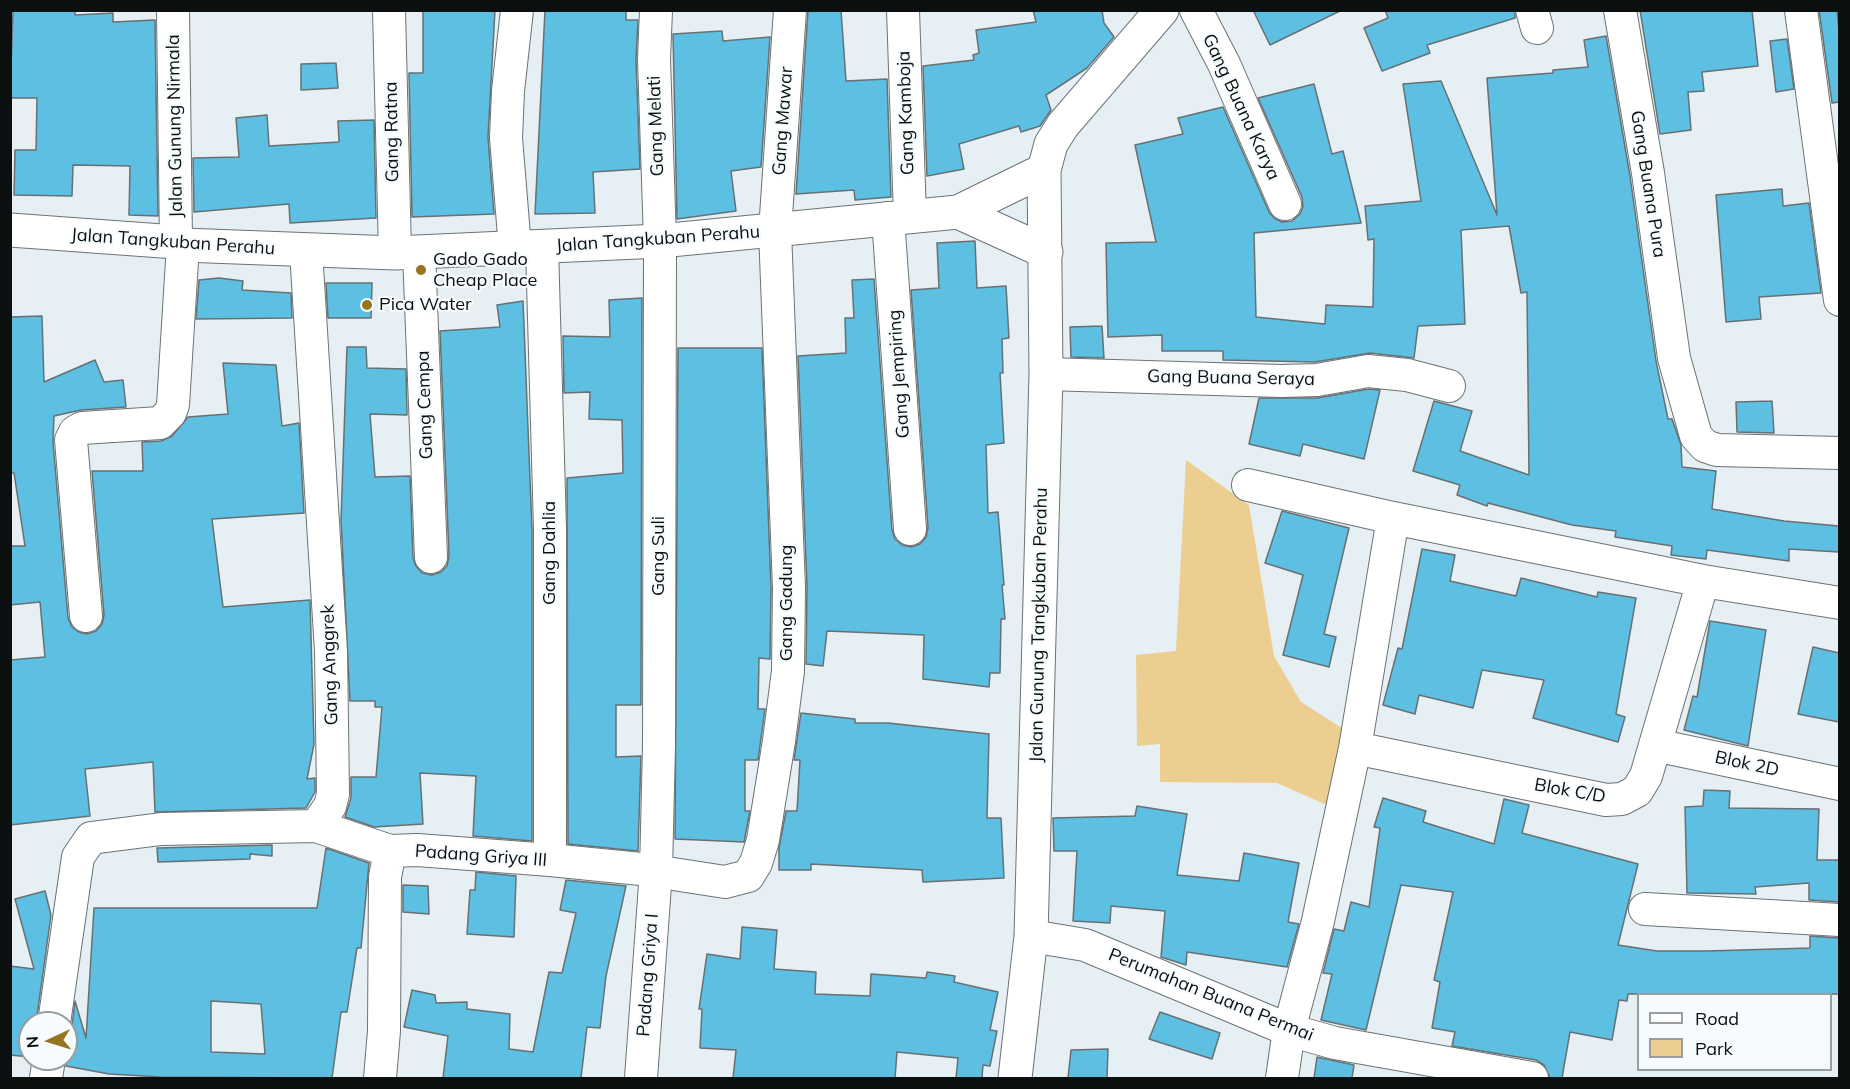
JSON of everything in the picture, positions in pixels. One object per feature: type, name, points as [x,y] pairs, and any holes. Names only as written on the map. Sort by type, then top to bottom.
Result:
[{"type":"street","name":"Jalan Gunung Nirmala","points":[[86,616],[71,440],[75,432],[82,428],[160,423],[170,413],[173,405],[180,243],[173,10]]},
{"type":"street","name":"Gang Ratna","points":[[389,10],[407,253]]},
{"type":"street","name":"Gang Dahlia","points":[[517,10],[508,92],[506,138],[529,248],[550,493],[550,860]]},
{"type":"street","name":"Gang Melati","points":[[656,10],[654,59],[660,241]]},
{"type":"street","name":"Gang Mawar","points":[[775,231],[790,10]]},
{"type":"street","name":"Gang Kamboja","points":[[899,217],[903,10]]},
{"type":"street","name":"Jalan Gunung Tangkuban Perahu","points":[[1015,1078],[1031,936],[1046,374],[1044,170],[1051,144],[1063,125],[1138,23],[1162,10]]},
{"type":"street","name":"Gang Buana Karya","points":[[1196,10],[1224,64],[1285,204]]},
{"type":"street","name":"Gang Buana Pura","points":[[1620,10],[1648,173],[1674,358],[1696,436],[1705,446],[1717,450],[1839,453]]},
{"type":"street","points":[[1801,10],[1839,300]]},
{"type":"street","points":[[958,212],[1044,170]]},
{"type":"street","name":"Jalan Tangkuban Perahu","points":[[10,230],[306,251],[407,253],[660,241],[958,212],[1046,252]]},
{"type":"street","name":"Gang Jempiring","points":[[899,217],[910,530]]},
{"type":"street","name":"Gang Gadung","points":[[656,871],[725,882],[738,880],[748,876],[756,863],[763,840],[788,671],[789,588],[775,231]]},
{"type":"street","name":"Gang Suli","points":[[656,871],[660,241]]},
{"type":"street","name":"Gang Anggrek","points":[[306,251],[331,651],[333,794],[330,806],[316,826]]},
{"type":"street","name":"Gang Cempa","points":[[407,253],[431,557]]},
{"type":"street","name":"Gang Buana Seraya","points":[[1046,374],[1281,381],[1317,380],[1368,371],[1407,375],[1449,386]]},
{"type":"street","points":[[1248,485],[1393,518],[1703,581],[1839,603]]},
{"type":"street","points":[[1282,1078],[1288,1030],[1318,921],[1355,748],[1393,518]]},
{"type":"street","name":"Blok C/D","points":[[1355,748],[1606,800],[1622,799],[1637,791],[1646,776],[1703,581]]},
{"type":"street","name":"Blok 2D","points":[[1655,745],[1839,784]]},
{"type":"street","points":[[56,1011],[78,857],[85,844],[99,836],[161,829],[316,826],[390,851]]},
{"type":"street","name":"Padang Griya III","points":[[380,1078],[384,1031],[385,877],[390,851],[417,850],[550,860],[656,871]]},
{"type":"street","name":"Padang Griya I","points":[[641,1078],[656,871]]},
{"type":"street","points":[[1645,909],[1839,920]]},
{"type":"street","name":"Perumahan Buana Permai","points":[[1031,936],[1085,945],[1288,1030],[1420,1069],[1532,1078]]},
{"type":"green space","points":[[1186,460],[1249,505],[1274,656],[1301,702],[1359,739],[1345,813],[1277,783],[1160,782],[1160,744],[1137,746],[1136,655],[1176,651]]},
{"type":"building","points":[[13,10],[75,10],[75,15],[113,13],[113,22],[155,20],[158,216],[129,215],[130,166],[73,165],[72,196],[14,195],[15,150],[36,150],[37,98],[10,98]]},
{"type":"building","points":[[423,10],[495,10],[488,137],[494,214],[412,217],[409,73],[423,73]]},
{"type":"building","points":[[545,10],[626,10],[626,20],[638,20],[636,60],[640,169],[593,172],[595,213],[535,214]]},
{"type":"building","points":[[808,10],[841,10],[846,81],[887,79],[891,197],[855,200],[854,190],[796,194]]},
{"type":"building","points":[[1033,10],[1102,10],[1104,23],[1114,37],[1087,68],[1046,95],[1051,110],[1040,126],[1021,132],[1019,126],[959,144],[964,169],[927,176],[923,66],[974,60],[973,55],[979,53],[976,30],[1036,22]]},
{"type":"building","points":[[1253,10],[1342,10],[1270,45]]},
{"type":"building","points":[[1385,10],[1515,10],[1515,18],[1427,45],[1430,53],[1382,71],[1364,28],[1388,18]]},
{"type":"building","points":[[1640,10],[1752,10],[1758,66],[1702,72],[1704,91],[1688,92],[1691,130],[1660,134]]},
{"type":"building","points":[[1819,10],[1837,10],[1839,102],[1832,103]]},
{"type":"building","points":[[722,31],[723,41],[770,37],[761,167],[731,171],[736,211],[677,219],[673,34]]},
{"type":"building","points":[[1606,36],[1630,176],[1656,361],[1668,419],[1672,419],[1681,445],[1682,467],[1716,471],[1712,509],[1784,521],[1839,526],[1839,552],[1789,549],[1789,561],[1707,550],[1706,559],[1671,555],[1672,546],[1615,537],[1616,531],[1572,525],[1488,503],[1487,506],[1457,495],[1460,485],[1413,471],[1434,401],[1472,411],[1460,451],[1529,475],[1527,292],[1521,293],[1509,226],[1461,230],[1465,324],[1418,326],[1414,358],[1370,353],[1315,362],[1223,360],[1223,351],[1162,351],[1162,335],[1108,337],[1106,243],[1156,242],[1135,145],[1183,134],[1178,118],[1223,107],[1269,212],[1282,222],[1292,221],[1300,214],[1303,207],[1302,197],[1258,98],[1314,84],[1332,154],[1343,151],[1361,223],[1254,233],[1256,317],[1325,324],[1326,305],[1373,307],[1374,239],[1368,240],[1365,206],[1421,201],[1403,84],[1441,81],[1497,215],[1487,78],[1553,73],[1553,70],[1588,67],[1584,40]]},
{"type":"building","points":[[1787,39],[1794,89],[1776,92],[1770,41]]},
{"type":"building","points":[[336,63],[338,88],[301,90],[301,64]]},
{"type":"building","points":[[267,115],[269,146],[339,142],[338,121],[374,120],[376,218],[290,223],[289,204],[194,212],[193,158],[239,157],[236,118]]},
{"type":"building","points":[[1782,189],[1783,206],[1809,203],[1821,293],[1759,297],[1761,319],[1726,322],[1716,195]]},
{"type":"building","points":[[975,241],[977,288],[1006,286],[1009,338],[1002,339],[1003,373],[1000,373],[1004,443],[986,445],[988,513],[998,512],[1004,585],[1002,585],[1005,619],[1001,619],[1000,673],[990,673],[989,687],[923,679],[924,635],[827,631],[823,666],[806,664],[807,587],[798,356],[846,353],[845,318],[854,318],[852,280],[874,279],[892,530],[895,539],[902,545],[911,547],[920,544],[926,537],[928,528],[911,290],[939,288],[937,243]]},
{"type":"building","points":[[219,278],[243,281],[242,290],[291,293],[292,318],[196,319],[199,280]]},
{"type":"building","points":[[326,283],[372,283],[371,318],[328,318]]},
{"type":"building","points":[[642,298],[641,705],[616,705],[616,757],[641,756],[638,851],[568,844],[567,478],[623,473],[622,420],[589,419],[590,392],[564,393],[563,336],[610,337],[609,300]]},
{"type":"building","points":[[523,301],[532,529],[532,841],[473,836],[476,776],[420,773],[423,824],[374,827],[345,817],[351,798],[351,777],[376,777],[382,707],[375,707],[375,701],[350,701],[341,520],[347,347],[366,347],[367,368],[406,369],[407,415],[370,414],[375,477],[410,476],[413,558],[422,573],[432,575],[441,572],[447,566],[449,556],[440,331],[500,327],[497,305]]},
{"type":"building","points":[[42,316],[44,382],[95,360],[104,382],[123,380],[126,407],[81,410],[54,416],[53,442],[68,618],[72,627],[87,634],[96,631],[102,624],[104,615],[92,471],[143,471],[142,442],[161,441],[172,436],[188,417],[228,414],[223,363],[276,365],[282,426],[299,423],[304,513],[212,519],[223,607],[310,600],[314,744],[307,779],[315,778],[315,792],[306,808],[155,812],[153,762],[85,769],[90,816],[10,825],[10,660],[45,657],[40,602],[10,605],[10,546],[25,546],[14,473],[10,473],[10,317]]},
{"type":"building","points":[[1102,326],[1104,358],[1071,357],[1070,327]]},
{"type":"building","points":[[678,348],[762,348],[771,588],[770,659],[759,658],[758,709],[765,709],[758,760],[745,760],[745,811],[750,811],[744,842],[675,839]]},
{"type":"building","points":[[1369,389],[1380,390],[1364,459],[1303,444],[1300,456],[1249,444],[1259,398],[1317,398]]},
{"type":"building","points":[[1772,401],[1774,433],[1737,432],[1736,402]]},
{"type":"building","points":[[1282,511],[1349,528],[1324,634],[1336,637],[1329,667],[1283,655],[1303,575],[1265,563]]},
{"type":"building","points":[[1422,549],[1455,555],[1450,581],[1516,596],[1521,578],[1597,597],[1598,592],[1636,598],[1616,714],[1625,717],[1618,742],[1533,718],[1544,680],[1482,670],[1473,708],[1419,695],[1415,714],[1383,705],[1398,648],[1402,649]]},
{"type":"building","points":[[1710,621],[1766,630],[1748,746],[1684,730],[1693,696],[1697,697]]},
{"type":"building","points":[[1813,647],[1839,653],[1839,722],[1798,714]]},
{"type":"building","points":[[801,713],[855,719],[855,723],[888,723],[989,734],[987,818],[1001,818],[1004,878],[923,882],[922,870],[811,864],[811,870],[779,870],[779,848],[786,811],[797,811],[800,760],[794,760]]},
{"type":"building","points":[[1704,790],[1730,791],[1729,808],[1819,809],[1817,860],[1839,860],[1839,902],[1809,900],[1809,883],[1755,887],[1756,894],[1687,893],[1685,807],[1703,806]]},
{"type":"building","points":[[1383,798],[1426,811],[1423,822],[1494,844],[1504,799],[1529,805],[1522,833],[1638,864],[1618,945],[1657,951],[1810,948],[1810,936],[1839,938],[1839,994],[1628,994],[1627,1001],[1619,1000],[1612,1040],[1570,1032],[1562,1078],[1550,1078],[1544,1065],[1536,1060],[1452,1046],[1455,1032],[1432,1028],[1440,982],[1434,980],[1453,892],[1401,885],[1366,1030],[1321,1020],[1332,974],[1323,973],[1334,929],[1344,931],[1351,902],[1369,907],[1380,828],[1374,827]]},
{"type":"building","points":[[1137,806],[1187,814],[1177,875],[1239,881],[1244,853],[1299,863],[1288,922],[1299,924],[1287,967],[1187,952],[1186,965],[1161,957],[1165,911],[1111,906],[1110,923],[1073,921],[1077,851],[1054,851],[1053,818],[1135,816]]},
{"type":"building","points":[[272,845],[272,856],[250,854],[250,859],[158,862],[157,848]]},
{"type":"building","points":[[326,848],[369,863],[361,948],[357,948],[347,1012],[341,1012],[332,1078],[161,1077],[109,1074],[78,1068],[78,1011],[86,1038],[94,908],[317,908]],"holes":[[[211,1001],[261,1004],[265,1054],[211,1052]]]},
{"type":"building","points":[[476,872],[516,876],[514,937],[467,934],[470,890],[475,890]]},
{"type":"building","points":[[566,880],[626,886],[606,976],[600,1028],[587,1027],[581,1078],[443,1078],[448,1036],[404,1027],[412,990],[435,995],[436,1003],[467,1002],[467,1009],[510,1014],[509,1049],[533,1052],[549,972],[562,973],[576,913],[560,910]]},
{"type":"building","points":[[403,885],[428,886],[429,914],[403,912]]},
{"type":"building","points":[[45,891],[51,915],[38,1011],[18,1011],[18,1056],[10,1055],[10,966],[34,969],[15,899]]},
{"type":"building","points":[[742,927],[777,930],[774,969],[816,972],[815,994],[870,996],[871,974],[926,978],[927,972],[955,976],[954,982],[998,992],[990,1030],[997,1031],[990,1066],[983,1065],[982,1078],[956,1078],[958,1058],[897,1052],[895,1078],[733,1078],[736,1050],[700,1048],[702,1009],[699,1009],[707,954],[740,959]]},
{"type":"building","points":[[1160,1012],[1220,1033],[1212,1059],[1149,1039]]},
{"type":"building","points":[[1108,1049],[1107,1078],[1068,1078],[1071,1050]]},
{"type":"building","points":[[1317,1057],[1354,1065],[1352,1078],[1314,1078]]},
{"type":"place","name":"Gado Gado Cheap Place","points":[[421,270]]},
{"type":"place","name":"Pica Water","points":[[367,305]]}]
